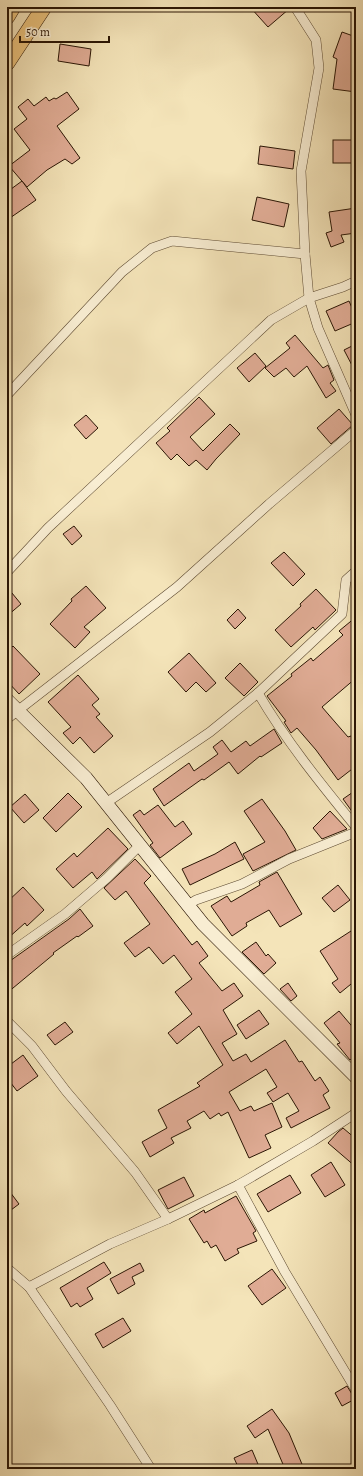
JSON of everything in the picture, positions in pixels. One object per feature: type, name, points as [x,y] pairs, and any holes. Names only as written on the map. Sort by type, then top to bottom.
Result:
[{"type":"main road","points":[[7,17],[14,7]]},
{"type":"main road","points":[[7,63],[44,7]]},
{"type":"main road","points":[[7,700],[12,715],[86,778],[203,924],[356,1077]]},
{"type":"street","points":[[295,7],[316,40],[319,68],[301,171],[305,254],[309,298],[318,328],[356,415]]},
{"type":"street","points":[[7,395],[122,272],[152,248],[172,241],[305,254]]},
{"type":"street","points":[[7,572],[48,528],[271,320],[309,298],[356,282]]},
{"type":"street","points":[[12,715],[177,587],[269,504],[356,430]]},
{"type":"street","points":[[106,803],[210,732],[258,693],[342,614],[346,580],[356,571]]},
{"type":"street","points":[[258,693],[273,718],[305,764],[356,827]]},
{"type":"street","points":[[188,905],[196,900],[242,884],[289,859],[356,832]]},
{"type":"street","points":[[7,955],[65,914],[106,878],[140,845]]},
{"type":"street","points":[[7,1021],[32,1046],[66,1091],[135,1172],[168,1219]]},
{"type":"street","points":[[29,1287],[110,1244],[168,1219],[238,1185],[313,1141],[356,1113]]},
{"type":"street","points":[[238,1185],[285,1272],[356,1390]]},
{"type":"street","points":[[7,1268],[29,1287],[110,1405],[151,1469]]},
{"type":"building","points":[[250,7],[289,7],[289,9],[268,27]]},
{"type":"building","points":[[342,32],[356,37],[356,92],[333,89],[337,59],[333,57]]},
{"type":"building","points":[[60,44],[91,49],[89,66],[58,61]]},
{"type":"building","points":[[67,92],[79,109],[57,126],[80,158],[72,164],[65,159],[47,170],[27,187],[9,166],[30,150],[14,129],[27,119],[18,107],[28,99],[34,106],[46,97],[49,101],[54,98],[56,99]]},
{"type":"building","points":[[333,140],[356,140],[356,163],[333,163]]},
{"type":"building","points":[[260,146],[295,151],[293,169],[258,164]]},
{"type":"building","points":[[22,181],[36,200],[7,220],[7,192]]},
{"type":"building","points":[[257,197],[289,204],[284,227],[252,220]]},
{"type":"building","points":[[356,208],[356,233],[341,235],[344,242],[331,247],[326,233],[332,231],[329,212]]},
{"type":"building","points":[[349,301],[356,317],[356,322],[335,331],[326,311]]},
{"type":"building","points":[[295,335],[323,368],[328,365],[334,380],[330,383],[336,391],[326,398],[307,366],[294,377],[286,368],[274,377],[265,368],[290,348],[286,343]]},
{"type":"building","points":[[356,344],[356,373],[344,350]]},
{"type":"building","points":[[255,353],[266,366],[249,382],[237,368]]},
{"type":"building","points":[[199,397],[215,414],[190,437],[203,451],[230,424],[240,434],[207,470],[196,460],[189,466],[177,454],[171,460],[156,443],[170,431],[167,428]]},
{"type":"building","points":[[339,409],[353,425],[331,444],[317,428]]},
{"type":"building","points":[[86,415],[98,428],[86,439],[74,425]]},
{"type":"building","points":[[74,526],[82,536],[72,545],[63,534]]},
{"type":"building","points":[[284,552],[305,574],[293,586],[271,563]]},
{"type":"building","points":[[86,586],[106,608],[84,627],[90,632],[75,648],[50,624],[72,601],[71,599]]},
{"type":"building","points":[[7,587],[21,604],[7,616]]},
{"type":"building","points":[[316,589],[336,610],[315,630],[313,627],[291,647],[275,630],[301,606],[300,604]]},
{"type":"building","points":[[238,609],[246,618],[235,629],[227,620]]},
{"type":"building","points":[[356,617],[356,678],[322,707],[348,737],[351,736],[356,743],[356,766],[338,780],[316,750],[297,728],[291,733],[284,722],[286,721],[267,696],[292,676],[291,674],[311,658],[313,661],[343,635],[339,631]]},
{"type":"building","points":[[13,646],[40,674],[19,694],[7,681],[7,652]]},
{"type":"building","points":[[189,653],[216,683],[206,692],[196,682],[186,692],[168,672]]},
{"type":"building","points":[[240,663],[258,682],[244,696],[225,678]]},
{"type":"building","points":[[78,675],[99,699],[92,705],[100,714],[96,717],[113,736],[94,753],[80,737],[73,744],[63,733],[71,727],[48,702]]},
{"type":"building","points":[[274,729],[282,743],[261,757],[260,756],[238,774],[229,762],[164,806],[153,789],[189,763],[194,771],[218,754],[213,747],[222,740],[231,752],[246,741],[250,746]]},
{"type":"building","points":[[356,790],[356,817],[343,799]]},
{"type":"building","points":[[68,793],[82,807],[56,832],[43,818]]},
{"type":"building","points":[[25,794],[39,810],[24,823],[10,807]]},
{"type":"building","points":[[262,799],[285,831],[296,850],[253,871],[243,854],[265,842],[244,811]]},
{"type":"building","points":[[158,805],[175,827],[183,821],[192,834],[160,858],[150,845],[153,843],[133,815],[140,810],[144,815]]},
{"type":"building","points":[[330,811],[347,829],[322,839],[313,828]]},
{"type":"building","points":[[108,828],[128,849],[97,879],[92,872],[73,888],[56,869],[74,853],[77,857]]},
{"type":"building","points":[[235,842],[244,859],[190,885],[182,869],[215,854]]},
{"type":"building","points":[[135,859],[151,876],[144,883],[192,945],[197,941],[208,956],[199,963],[222,991],[234,983],[243,996],[223,1010],[237,1034],[222,1043],[233,1061],[246,1054],[251,1062],[285,1040],[299,1062],[302,1061],[315,1081],[320,1077],[329,1091],[323,1095],[330,1108],[291,1128],[286,1118],[299,1111],[288,1093],[273,1102],[267,1093],[277,1087],[266,1069],[229,1092],[240,1111],[251,1106],[254,1111],[272,1103],[282,1127],[265,1135],[271,1148],[249,1158],[228,1112],[221,1116],[219,1113],[210,1119],[204,1111],[187,1121],[191,1128],[171,1138],[174,1143],[150,1157],[142,1142],[167,1128],[158,1110],[200,1086],[197,1083],[223,1065],[199,1026],[177,1044],[168,1033],[192,1014],[175,992],[192,979],[174,955],[163,964],[149,947],[135,957],[124,943],[150,924],[126,891],[115,900],[104,888]]},
{"type":"building","points":[[277,872],[302,914],[280,927],[269,910],[246,923],[247,926],[232,936],[211,906],[227,896],[231,902],[260,885],[259,882]]},
{"type":"building","points":[[338,885],[350,900],[334,912],[322,898]]},
{"type":"building","points":[[23,887],[44,910],[27,926],[25,923],[7,939],[7,902]]},
{"type":"building","points":[[80,909],[93,926],[53,953],[54,954],[7,993],[7,963],[69,919]]},
{"type":"building","points":[[351,931],[356,939],[356,980],[340,993],[332,983],[338,979],[320,951]]},
{"type":"building","points":[[256,942],[266,956],[268,954],[276,963],[264,974],[242,952]]},
{"type":"building","points":[[288,983],[297,996],[291,1001],[280,989]]},
{"type":"building","points":[[259,1010],[269,1024],[246,1039],[237,1025]]},
{"type":"building","points":[[339,1011],[356,1031],[356,1055],[350,1060],[337,1044],[340,1043],[324,1023]]},
{"type":"building","points":[[65,1022],[73,1032],[55,1045],[47,1035]]},
{"type":"building","points":[[23,1055],[38,1076],[17,1091],[7,1078],[7,1067]]},
{"type":"building","points":[[343,1128],[356,1139],[356,1167],[328,1143]]},
{"type":"building","points":[[331,1162],[345,1185],[325,1197],[311,1175]]},
{"type":"building","points":[[290,1175],[301,1193],[268,1212],[257,1194]]},
{"type":"building","points":[[184,1177],[194,1196],[168,1209],[158,1190]]},
{"type":"building","points":[[7,1188],[19,1204],[7,1213]]},
{"type":"building","points":[[236,1196],[256,1231],[253,1233],[257,1241],[237,1249],[239,1253],[225,1261],[216,1245],[211,1248],[207,1241],[204,1243],[189,1219],[204,1210],[205,1213]]},
{"type":"building","points":[[104,1262],[111,1273],[87,1288],[93,1299],[80,1307],[77,1303],[71,1307],[60,1288]]},
{"type":"building","points":[[140,1263],[144,1271],[132,1277],[135,1284],[118,1294],[110,1279]]},
{"type":"building","points":[[272,1269],[286,1288],[262,1305],[248,1286]]},
{"type":"building","points":[[123,1318],[131,1331],[103,1348],[95,1334]]},
{"type":"building","points":[[347,1386],[355,1399],[342,1406],[335,1393]]},
{"type":"building","points":[[272,1409],[289,1433],[304,1469],[285,1469],[268,1429],[255,1438],[247,1426]]},
{"type":"building","points":[[252,1450],[260,1469],[239,1469],[234,1458]]}]
